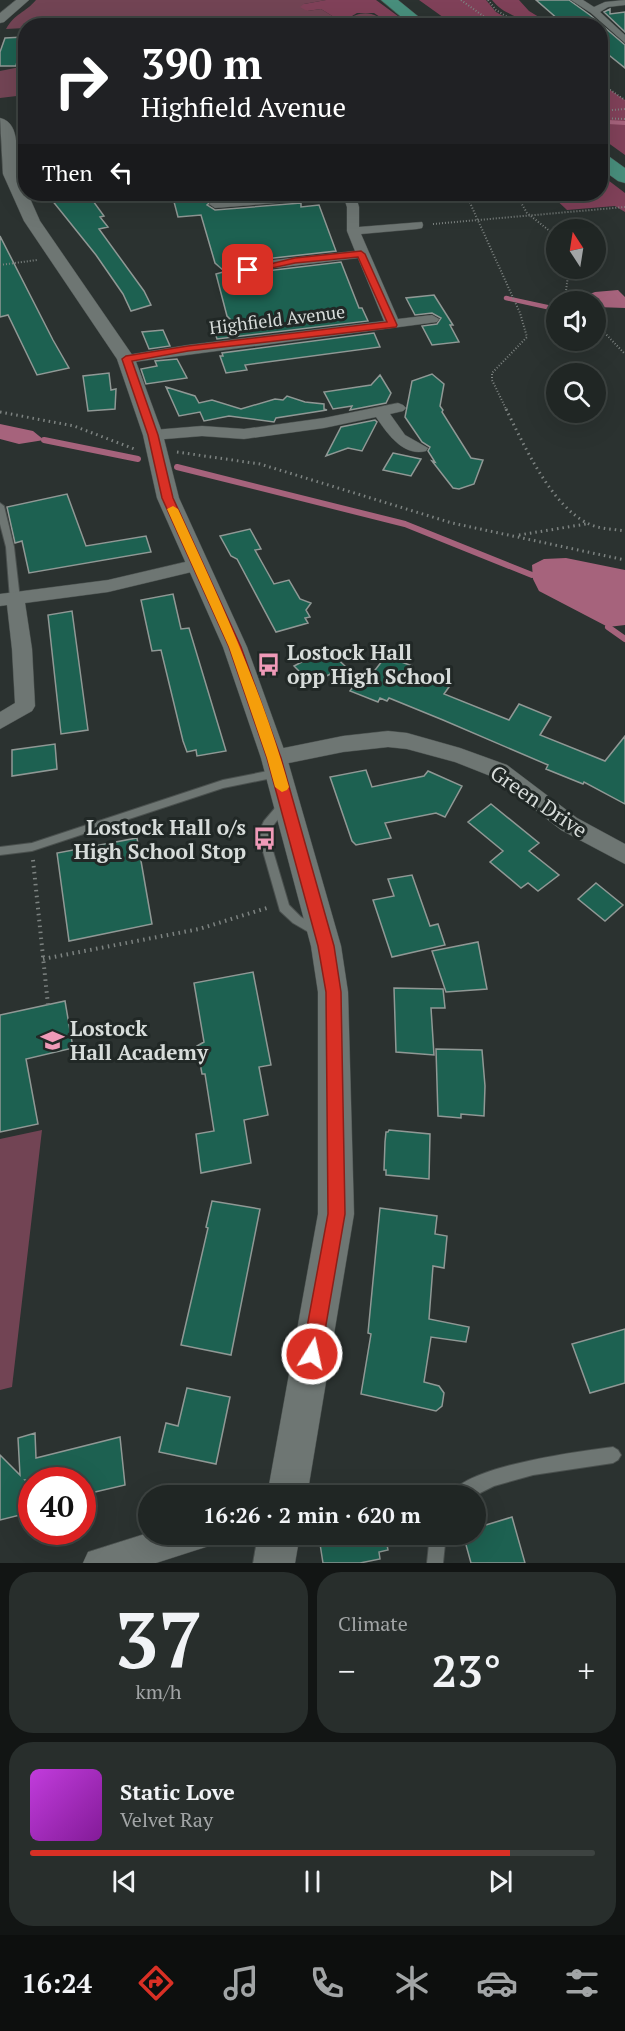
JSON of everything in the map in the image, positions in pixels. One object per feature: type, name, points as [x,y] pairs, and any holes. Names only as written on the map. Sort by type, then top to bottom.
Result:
[{"type":"highway","points":[[388,0],[412,18]]},
{"type":"highway","points":[[410,0],[435,18]]},
{"type":"highway","points":[[608,148],[625,161]]},
{"type":"highway","points":[[608,165],[625,177]]},
{"type":"street","points":[[0,19],[23,0]]},
{"type":"street","points":[[576,0],[601,18]]},
{"type":"street","points":[[594,11],[605,5],[625,2]]},
{"type":"street","points":[[608,24],[625,40]]},
{"type":"street","points":[[0,122],[7,131],[17,158],[18,194]]},
{"type":"street","points":[[22,201],[55,258],[126,359],[155,442],[168,498],[235,647],[276,765],[323,935],[333,992],[336,1214],[289,1485]]},
{"type":"street","points":[[214,204],[251,201]]},
{"type":"street","points":[[351,201],[353,231],[393,325]]},
{"type":"street","points":[[353,231],[417,225]]},
{"type":"street","points":[[231,275],[275,264],[361,254]]},
{"type":"street","name":"Highfield Avenue","points":[[126,359],[188,349],[432,320]]},
{"type":"street","points":[[155,442],[202,431],[244,434],[324,423],[398,408]]},
{"type":"street","points":[[380,412],[399,438],[420,448]]},
{"type":"street","points":[[0,722],[25,706],[22,649],[7,599],[108,586],[198,566]]},
{"type":"street","name":"Green Drive","points":[[276,765],[343,744],[388,739],[406,741],[460,756],[500,771],[569,824],[625,855]]},
{"type":"street","points":[[99,1563],[162,1545]]},
{"type":"street","points":[[274,1563],[277,1545]]},
{"type":"lane","points":[[0,506],[10,547],[7,599]]},
{"type":"lane","points":[[0,851],[32,847],[276,765]]},
{"type":"lane","points":[[286,803],[268,824],[263,834],[282,903],[284,908],[297,920],[323,935]]},
{"type":"lane","points":[[482,1485],[501,1476],[560,1463],[613,1455]]},
{"type":"lane","points":[[435,1563],[437,1545]]},
{"type":"path","points":[[461,0],[486,18]]},
{"type":"path","points":[[488,0],[496,10],[509,18]]},
{"type":"path","points":[[608,88],[625,100]]},
{"type":"path","points":[[608,110],[625,109]]},
{"type":"path","points":[[608,118],[625,119]]},
{"type":"path","points":[[470,201],[520,313],[527,337],[492,373],[492,380],[535,466],[565,505],[587,524]]},
{"type":"path","points":[[519,201],[529,217],[546,229]]},
{"type":"path","points":[[417,225],[625,207]]},
{"type":"path","points":[[0,265],[55,258]]},
{"type":"path","points":[[606,334],[625,354]]},
{"type":"path","points":[[0,412],[58,422],[99,433],[125,447],[140,450],[155,442],[260,464],[452,523],[625,560]]},
{"type":"path","points":[[516,536],[587,524],[625,531]]},
{"type":"path","points":[[32,847],[48,1005]]},
{"type":"path","points":[[43,959],[199,929],[282,903]]},
{"type":"shaded area","points":[[36,0],[326,0],[304,4],[307,11],[321,9],[336,18],[18,18],[18,28],[6,29]]},
{"type":"shaded area","points":[[326,0],[376,0],[400,18],[382,18],[374,13],[357,13],[349,18],[336,18],[321,9],[307,11],[300,7],[304,4]]},
{"type":"shaded area","points":[[419,0],[486,0],[496,12],[507,18],[444,18]]},
{"type":"shaded area","points":[[492,0],[519,0],[529,11],[540,18],[518,18],[501,9]]},
{"type":"shaded area","points":[[367,13],[380,18],[350,18]]},
{"type":"shaded area","points":[[18,67],[18,96],[0,98],[0,71]]},
{"type":"shaded area","points":[[608,88],[625,100],[625,155],[608,143]]},
{"type":"shaded area","points":[[608,180],[625,193],[625,212],[615,206],[567,210],[557,201],[608,201]]},
{"type":"shaded area","points":[[618,290],[625,297],[625,308],[606,307],[606,291]]},
{"type":"shaded area","points":[[0,424],[33,431],[44,440],[19,444],[0,439]]},
{"type":"shaded area","points":[[566,558],[625,570],[625,625],[608,627],[539,591],[533,579],[532,565],[544,559]]},
{"type":"shaded area","points":[[42,1130],[12,1387],[0,1390],[0,1139]]},
{"type":"building","points":[[536,0],[569,0],[594,18],[557,18]]},
{"type":"building","points":[[610,9],[610,14],[625,12],[625,32],[604,12]]},
{"type":"building","points":[[608,30],[625,45],[625,68],[608,54]]},
{"type":"building","points":[[18,37],[16,66],[0,66],[0,52],[5,38]]},
{"type":"building","points":[[53,201],[93,201],[104,216],[100,217],[108,227],[99,229],[144,291],[151,305],[131,311],[123,294],[96,255]]},
{"type":"building","points":[[174,201],[212,201],[207,205],[215,210],[301,203],[301,207],[319,205],[336,251],[265,259],[224,271],[215,263],[201,215],[178,217]]},
{"type":"building","points":[[0,236],[69,368],[37,375],[8,315],[0,317]]},
{"type":"building","points":[[341,262],[359,308],[362,308],[368,321],[217,339],[212,324],[232,321],[227,316],[216,274],[223,272],[223,277],[232,281],[266,271]]},
{"type":"building","points":[[434,295],[453,325],[450,325],[459,342],[432,345],[422,326],[437,324],[441,318],[432,313],[415,315],[406,298]]},
{"type":"building","points":[[163,330],[170,346],[149,349],[142,332]]},
{"type":"building","points":[[374,333],[380,347],[245,365],[247,370],[226,373],[220,356],[223,356],[222,353]]},
{"type":"building","points":[[177,359],[187,378],[146,384],[141,369],[157,366],[155,361]]},
{"type":"building","points":[[109,373],[111,390],[116,389],[115,409],[88,411],[83,376]]},
{"type":"building","points":[[432,374],[444,384],[440,406],[442,412],[471,458],[483,460],[474,484],[459,489],[453,488],[432,461],[435,462],[428,451],[430,447],[422,442],[405,417],[412,381]]},
{"type":"building","points":[[380,375],[391,393],[386,403],[350,410],[352,406],[333,409],[324,392],[371,385]]},
{"type":"building","points":[[166,387],[195,396],[199,403],[212,400],[241,409],[275,399],[283,400],[287,396],[305,402],[324,404],[324,409],[327,410],[276,418],[274,422],[229,416],[204,421],[200,412],[179,416]]},
{"type":"building","points":[[375,420],[377,422],[362,451],[348,448],[326,456],[341,427]]},
{"type":"building","points":[[393,453],[421,459],[411,476],[383,470]]},
{"type":"building","points":[[67,494],[86,546],[146,536],[151,552],[29,573],[22,541],[15,543],[7,507]]},
{"type":"building","points":[[250,529],[261,549],[255,550],[274,584],[289,580],[300,599],[311,603],[306,610],[310,617],[305,618],[308,623],[276,632],[237,559],[231,556],[220,536]]},
{"type":"building","points":[[173,594],[181,629],[189,628],[226,751],[197,756],[196,750],[187,752],[161,650],[152,651],[141,600]]},
{"type":"building","points":[[72,611],[88,730],[61,734],[48,615]]},
{"type":"building","points":[[327,649],[345,666],[312,684],[294,666]]},
{"type":"building","points":[[386,656],[412,666],[409,671],[449,687],[444,694],[509,720],[519,704],[551,717],[540,735],[605,761],[625,736],[625,804],[584,782],[583,784],[546,769],[548,765],[443,720],[389,698],[387,701],[380,698],[378,702],[350,691],[365,671],[372,674]]},
{"type":"building","points":[[55,744],[57,769],[12,776],[12,750]]},
{"type":"building","points":[[366,770],[372,787],[424,776],[428,771],[462,786],[445,817],[436,813],[385,823],[391,838],[356,845],[352,841],[330,777]]},
{"type":"building","points":[[491,804],[539,843],[529,851],[559,875],[538,891],[528,883],[521,888],[490,862],[503,851],[468,822]]},
{"type":"building","points":[[137,838],[152,924],[69,941],[57,853]]},
{"type":"building","points":[[412,875],[430,926],[438,924],[445,945],[392,957],[373,900],[394,896],[388,879]]},
{"type":"building","points":[[596,883],[623,905],[605,921],[578,899]]},
{"type":"building","points":[[478,942],[487,989],[446,992],[432,951]]},
{"type":"building","points":[[253,972],[271,1065],[259,1067],[268,1115],[244,1120],[251,1163],[201,1173],[196,1134],[214,1131],[205,1074],[202,1074],[197,1046],[204,1042],[194,983]]},
{"type":"building","points":[[394,988],[443,989],[445,1008],[431,1008],[434,1055],[396,1052]]},
{"type":"building","points":[[65,1001],[73,1048],[26,1059],[38,1124],[0,1132],[0,1015]]},
{"type":"building","points":[[436,1049],[482,1050],[485,1086],[484,1116],[461,1114],[461,1118],[438,1116]]},
{"type":"building","points":[[389,1130],[430,1134],[429,1179],[386,1175],[386,1170],[384,1170],[385,1142],[386,1132]]},
{"type":"building","points":[[212,1201],[260,1209],[231,1355],[181,1345]]},
{"type":"building","points":[[380,1208],[437,1216],[435,1234],[447,1236],[444,1268],[433,1266],[429,1319],[469,1327],[466,1342],[431,1337],[424,1382],[439,1386],[444,1393],[442,1406],[436,1411],[361,1394],[371,1334],[368,1333]]},
{"type":"building","points":[[625,1329],[625,1383],[590,1393],[572,1344]]},
{"type":"building","points":[[187,1388],[230,1397],[216,1464],[159,1452],[166,1423],[178,1426]]},
{"type":"building","points":[[35,1433],[36,1458],[120,1437],[125,1485],[96,1492],[96,1467],[20,1467],[18,1438]]},
{"type":"building","points":[[0,1455],[18,1473],[18,1516],[0,1520]]},
{"type":"building","points":[[512,1517],[525,1563],[471,1563],[466,1545],[486,1545],[486,1525]]},
{"type":"building","points":[[320,1545],[387,1545],[388,1550],[379,1552],[380,1559],[360,1563],[323,1563]]},
{"type":"waterway","points":[[608,122],[625,123]]},
{"type":"waterway","points":[[506,298],[546,307]]},
{"type":"waterway","points":[[44,440],[138,459]]},
{"type":"waterway","points":[[177,467],[405,524],[532,575]]},
{"type":"waterway","points":[[608,627],[625,639]]},
{"type":"slow traffic","points":[[173,509],[235,647],[282,787]]},
{"type":"place","name":"Lostock Hall opp High School","points":[[269,664]]},
{"type":"place","name":"Lostock Hall o/s High School Stop","points":[[264,839]]},
{"type":"place","name":"Lostock Hall Academy","points":[[52,1040]]},
{"type":"route","points":[[248,270],[295,260],[361,254],[393,325],[188,349],[126,359],[153,435],[168,498],[235,647],[274,758],[326,946],[333,992],[336,1214],[312,1354]]}]
